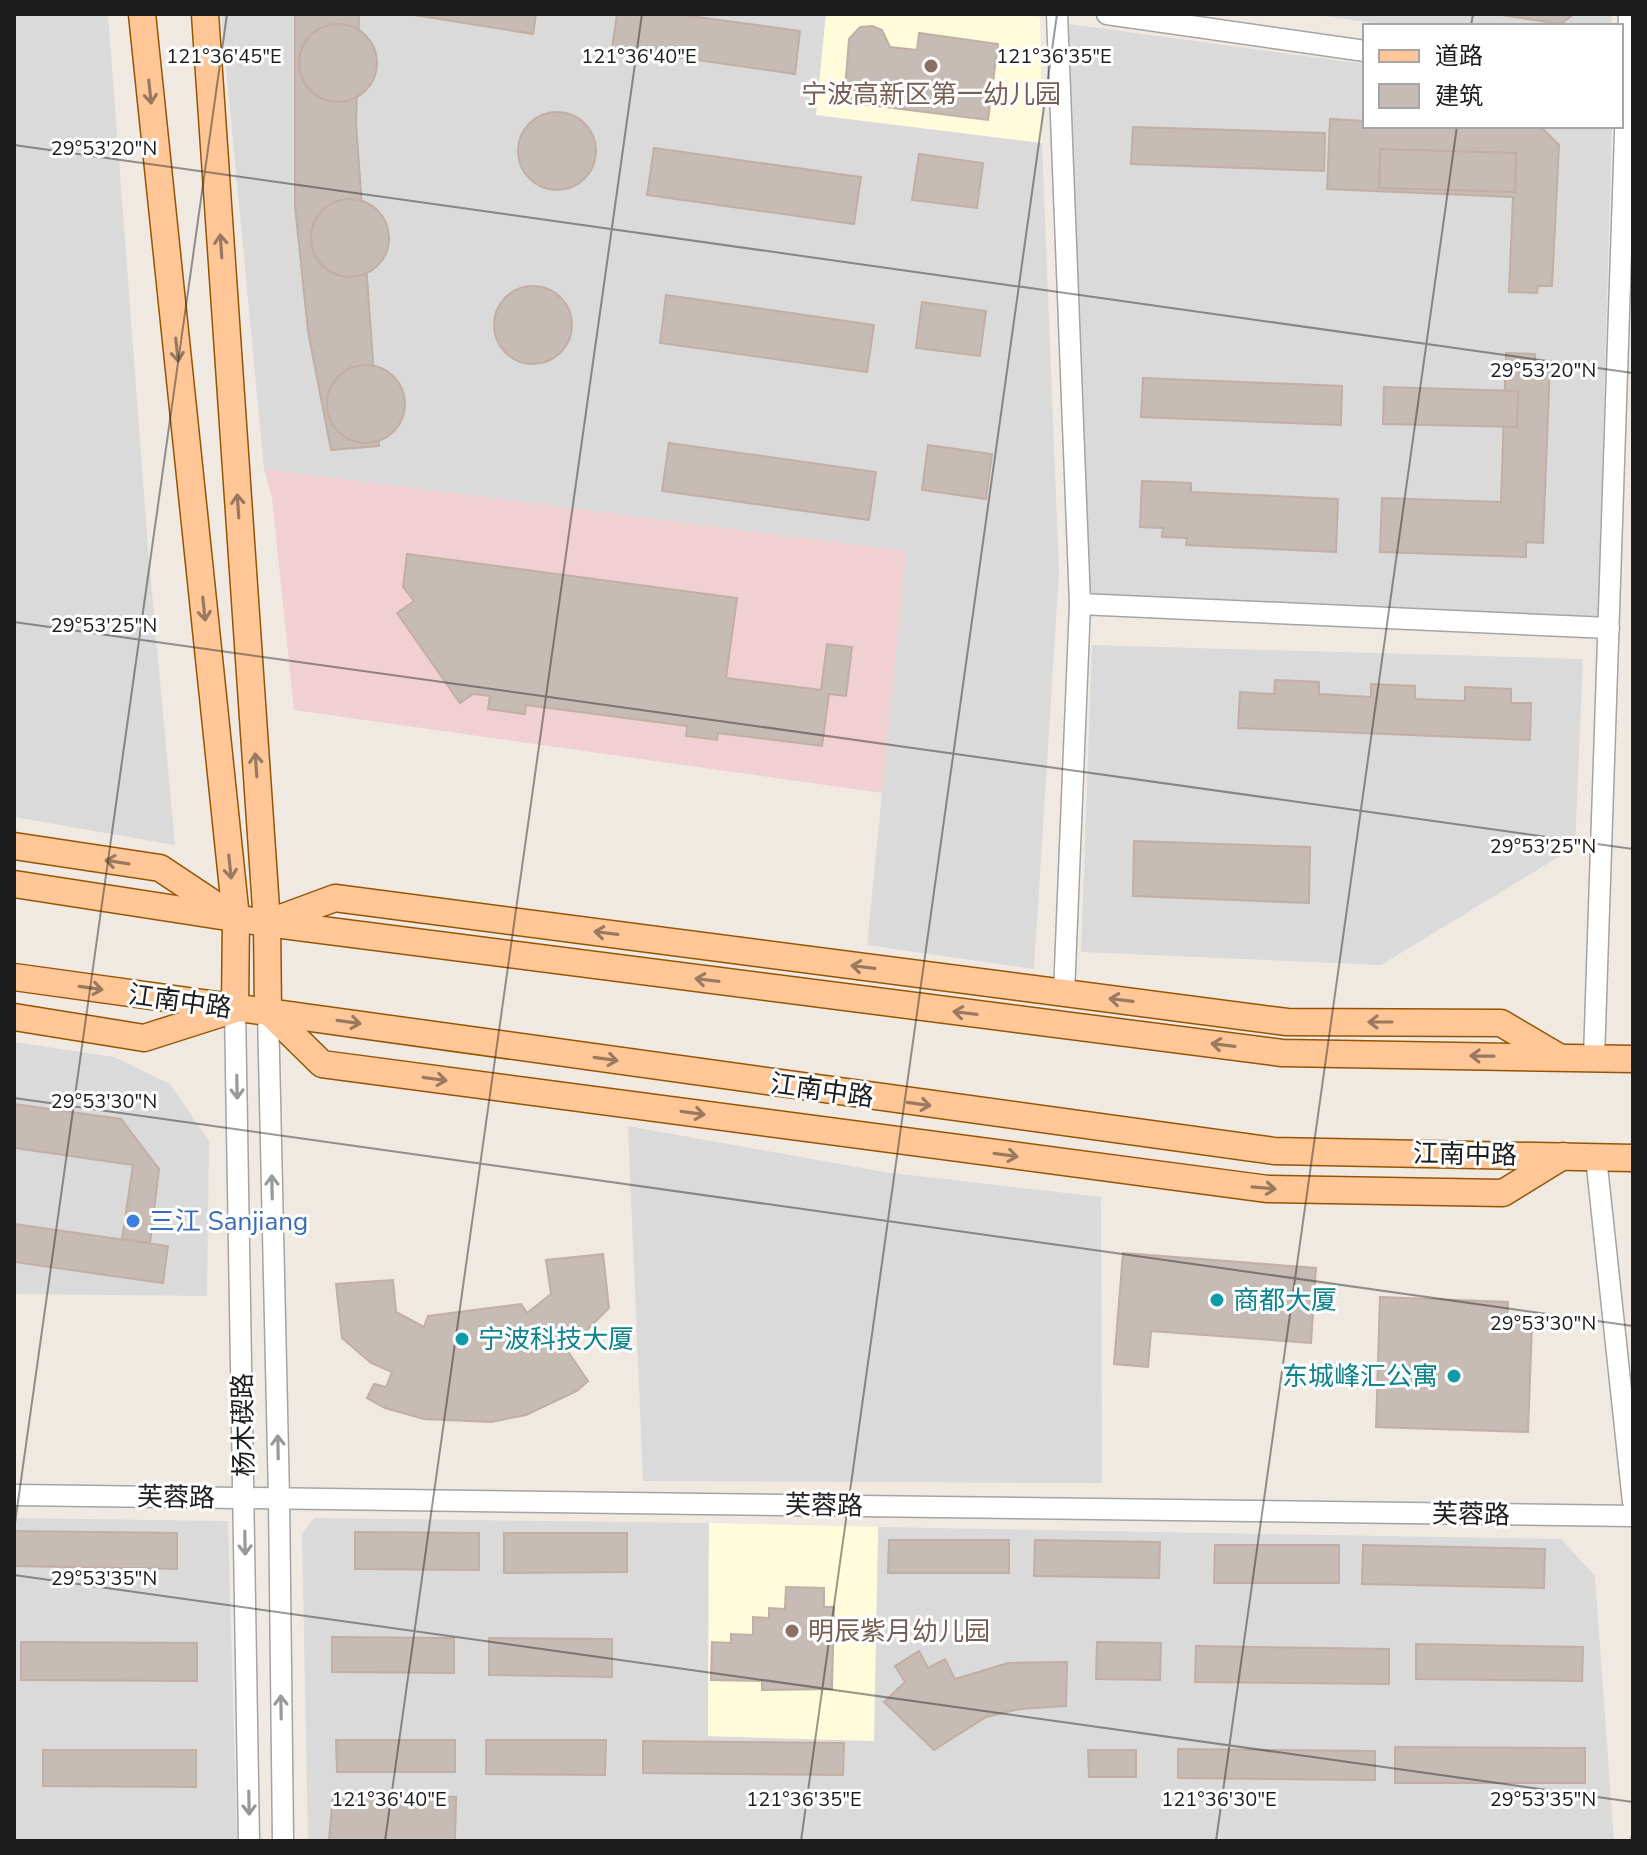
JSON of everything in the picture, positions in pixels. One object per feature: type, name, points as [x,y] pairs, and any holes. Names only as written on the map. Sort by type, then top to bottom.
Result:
[{"type":"main road","points":[[14,1017],[144,1038],[235,1009],[236,918],[142,14]]},
{"type":"main road","points":[[205,14],[267,923],[268,1011],[322,1064],[1268,1189],[1503,1193],[1563,1156]]},
{"type":"main road","points":[[14,846],[160,868],[236,918]]},
{"type":"main road","points":[[14,884],[267,923],[1282,1053],[1633,1059]]},
{"type":"main road","points":[[267,923],[335,898],[1287,1022],[1501,1023],[1560,1058]]},
{"type":"main road","name":"江南中路","points":[[14,977],[1274,1151],[1633,1158]]},
{"type":"street","points":[[1057,14],[1080,604],[1064,993]]},
{"type":"street","points":[[1107,14],[1363,51]]},
{"type":"street","points":[[1623,124],[1629,14]]},
{"type":"street","points":[[1594,1058],[1623,128]]},
{"type":"street","points":[[1080,604],[1609,628]]},
{"type":"street","name":"杨木碶路","points":[[235,1009],[249,1841]]},
{"type":"street","name":"杨木碶路","points":[[268,1011],[283,1841]]},
{"type":"street","points":[[1596,1157],[1633,1502]]},
{"type":"street","name":"芙蓉路","points":[[14,1495],[1633,1516]]},
{"type":"shaded area","points":[[14,14],[108,14],[149,560],[175,845],[14,817]]},
{"type":"shaded area","points":[[221,14],[826,14],[816,115],[1042,143],[1059,571],[1034,969],[867,945],[906,551],[264,469]]},
{"type":"shaded area","name":"宁波高新区第一幼儿园","points":[[826,14],[1016,14],[1040,17],[1042,143],[816,115]]},
{"type":"shaded area","points":[[1308,14],[1612,14],[1611,24],[1381,24]]},
{"type":"shaded area","points":[[1069,24],[1363,64],[1363,128],[1612,128],[1598,618],[1086,595]]},
{"type":"shaded area","points":[[264,469],[906,551],[882,793],[294,710],[272,498]]},
{"type":"shaded area","points":[[1092,645],[1583,659],[1575,847],[1381,965],[1081,952]]},
{"type":"shaded area","points":[[14,1042],[114,1057],[170,1084],[209,1141],[207,1296],[14,1294]]},
{"type":"shaded area","points":[[628,1126],[884,1172],[1101,1197],[1102,1483],[643,1481]]},
{"type":"shaded area","points":[[14,1518],[228,1521],[237,1841],[14,1841]]},
{"type":"shaded area","points":[[314,1518],[709,1523],[708,1736],[873,1741],[878,1527],[1561,1539],[1595,1576],[1614,1841],[308,1841],[302,1534]]},
{"type":"shaded area","name":"明辰紫月幼儿园","points":[[709,1523],[878,1527],[874,1741],[708,1736]]},
{"type":"building","points":[[295,14],[359,14],[356,123],[379,446],[331,450],[308,331],[295,206]]},
{"type":"building","points":[[408,14],[536,14],[533,34]]},
{"type":"building","points":[[617,14],[675,14],[800,31],[795,74],[612,48]]},
{"type":"building","points":[[1495,14],[1574,14],[1561,24]]},
{"type":"building","points":[[338,24],[353,27],[370,41],[377,63],[374,78],[360,95],[338,102],[323,99],[306,85],[299,63],[302,48],[316,31]]},
{"type":"building","points":[[872,26],[882,30],[890,47],[917,50],[919,33],[998,44],[988,120],[844,102],[849,39],[860,27]]},
{"type":"building","points":[[557,112],[572,115],[589,129],[596,151],[593,166],[579,183],[557,190],[542,187],[525,173],[518,151],[521,136],[535,119]]},
{"type":"building","points":[[1330,119],[1363,121],[1363,128],[1542,128],[1559,145],[1552,286],[1538,286],[1537,293],[1509,292],[1513,197],[1327,189]]},
{"type":"building","points":[[1133,127],[1325,133],[1324,171],[1131,164]]},
{"type":"building","points":[[654,148],[861,177],[854,224],[647,195]]},
{"type":"building","points":[[1380,149],[1516,153],[1515,192],[1379,188]]},
{"type":"building","points":[[919,154],[983,163],[977,208],[912,200]]},
{"type":"building","points":[[350,199],[365,202],[382,216],[389,238],[386,253],[372,270],[350,277],[335,274],[318,260],[311,238],[314,223],[328,206]]},
{"type":"building","points":[[533,286],[548,289],[565,303],[572,325],[569,340],[555,357],[533,364],[518,361],[501,347],[494,325],[497,310],[511,293]]},
{"type":"building","points":[[666,295],[874,325],[867,372],[660,343]]},
{"type":"building","points":[[922,302],[986,311],[980,356],[916,348]]},
{"type":"building","points":[[1506,353],[1535,354],[1535,362],[1550,363],[1543,543],[1526,542],[1526,557],[1380,552],[1382,498],[1501,502]]},
{"type":"building","points":[[366,365],[381,368],[398,382],[405,404],[402,419],[388,436],[366,443],[351,440],[334,426],[327,404],[330,389],[344,372]]},
{"type":"building","points":[[1143,378],[1342,386],[1341,425],[1141,417]]},
{"type":"building","points":[[1384,387],[1518,391],[1517,427],[1383,424]]},
{"type":"building","points":[[669,443],[876,472],[869,520],[662,491]]},
{"type":"building","points":[[928,445],[992,454],[986,499],[922,490]]},
{"type":"building","points":[[1142,481],[1191,483],[1191,492],[1338,499],[1336,552],[1186,545],[1187,538],[1162,537],[1163,528],[1140,527]]},
{"type":"building","points":[[407,554],[737,598],[726,678],[821,690],[827,644],[852,647],[846,696],[829,694],[822,746],[718,733],[717,740],[686,736],[687,726],[526,705],[525,714],[488,709],[490,696],[473,694],[460,703],[397,613],[414,601],[403,587]]},
{"type":"building","points":[[1275,680],[1319,682],[1319,694],[1371,697],[1371,684],[1415,686],[1415,699],[1465,701],[1465,687],[1511,689],[1511,703],[1531,703],[1530,740],[1238,728],[1240,692],[1274,694]]},
{"type":"building","points":[[1134,841],[1310,847],[1309,903],[1133,896]]},
{"type":"building","points":[[14,1104],[121,1119],[159,1169],[150,1243],[122,1239],[133,1165],[14,1148]]},
{"type":"building","points":[[14,1224],[168,1246],[163,1283],[14,1262]]},
{"type":"building","name":"商都大厦","points":[[1123,1253],[1316,1268],[1311,1343],[1151,1331],[1148,1367],[1114,1364]]},
{"type":"building","name":"宁波科技大厦","points":[[603,1254],[609,1308],[567,1350],[588,1381],[577,1391],[526,1415],[491,1422],[424,1419],[385,1408],[367,1398],[374,1384],[386,1387],[392,1372],[371,1363],[342,1338],[336,1284],[393,1280],[396,1312],[424,1327],[428,1316],[521,1304],[527,1313],[551,1294],[546,1260]]},
{"type":"building","name":"东城峰汇公寓","points":[[1380,1297],[1508,1302],[1507,1324],[1532,1324],[1528,1432],[1376,1427]]},
{"type":"building","points":[[14,1531],[177,1533],[177,1569],[14,1566]]},
{"type":"building","points":[[355,1532],[479,1533],[479,1570],[355,1569]]},
{"type":"building","points":[[504,1533],[627,1533],[627,1572],[504,1573]]},
{"type":"building","points":[[889,1540],[1009,1540],[1009,1573],[888,1573]]},
{"type":"building","points":[[1035,1540],[1160,1542],[1159,1578],[1034,1576]]},
{"type":"building","points":[[1215,1545],[1339,1545],[1339,1583],[1214,1583]]},
{"type":"building","points":[[1363,1545],[1545,1549],[1544,1588],[1362,1584]]},
{"type":"building","points":[[786,1587],[824,1588],[824,1607],[834,1607],[832,1689],[762,1690],[762,1681],[711,1680],[712,1642],[731,1643],[731,1634],[753,1635],[753,1617],[769,1618],[769,1608],[785,1609]]},
{"type":"building","points":[[332,1637],[454,1638],[454,1673],[332,1672]]},
{"type":"building","points":[[489,1638],[612,1639],[612,1677],[489,1675]]},
{"type":"building","points":[[21,1642],[197,1643],[197,1681],[21,1680]]},
{"type":"building","points":[[1097,1642],[1161,1643],[1160,1680],[1096,1679]]},
{"type":"building","points":[[1416,1644],[1583,1647],[1582,1681],[1416,1679]]},
{"type":"building","points":[[1196,1646],[1389,1649],[1389,1684],[1195,1682]]},
{"type":"building","points":[[919,1651],[928,1668],[945,1659],[955,1679],[1008,1663],[1067,1662],[1066,1706],[1020,1709],[986,1717],[934,1750],[884,1702],[905,1682],[895,1666]]},
{"type":"building","points":[[336,1740],[455,1740],[455,1772],[337,1772]]},
{"type":"building","points":[[486,1740],[606,1740],[605,1775],[486,1774]]},
{"type":"building","points":[[643,1741],[844,1743],[843,1775],[643,1773]]},
{"type":"building","points":[[1395,1747],[1585,1748],[1585,1783],[1395,1783]]},
{"type":"building","points":[[1178,1749],[1375,1751],[1375,1780],[1178,1778]]},
{"type":"building","points":[[43,1750],[196,1750],[196,1787],[43,1786]]},
{"type":"building","points":[[1088,1750],[1136,1750],[1136,1777],[1089,1777]]},
{"type":"building","points":[[333,1794],[456,1797],[455,1840],[462,1841],[329,1841]]},
{"type":"place","name":"宁波高新区第一幼儿园","points":[[931,66]]},
{"type":"place","name":"三江 Sanjiang","points":[[133,1221]]},
{"type":"place","name":"商都大厦","points":[[1217,1300]]},
{"type":"place","name":"宁波科技大厦","points":[[462,1339]]},
{"type":"place","name":"东城峰汇公寓","points":[[1454,1376]]},
{"type":"place","name":"明辰紫月幼儿园","points":[[792,1631]]}]
